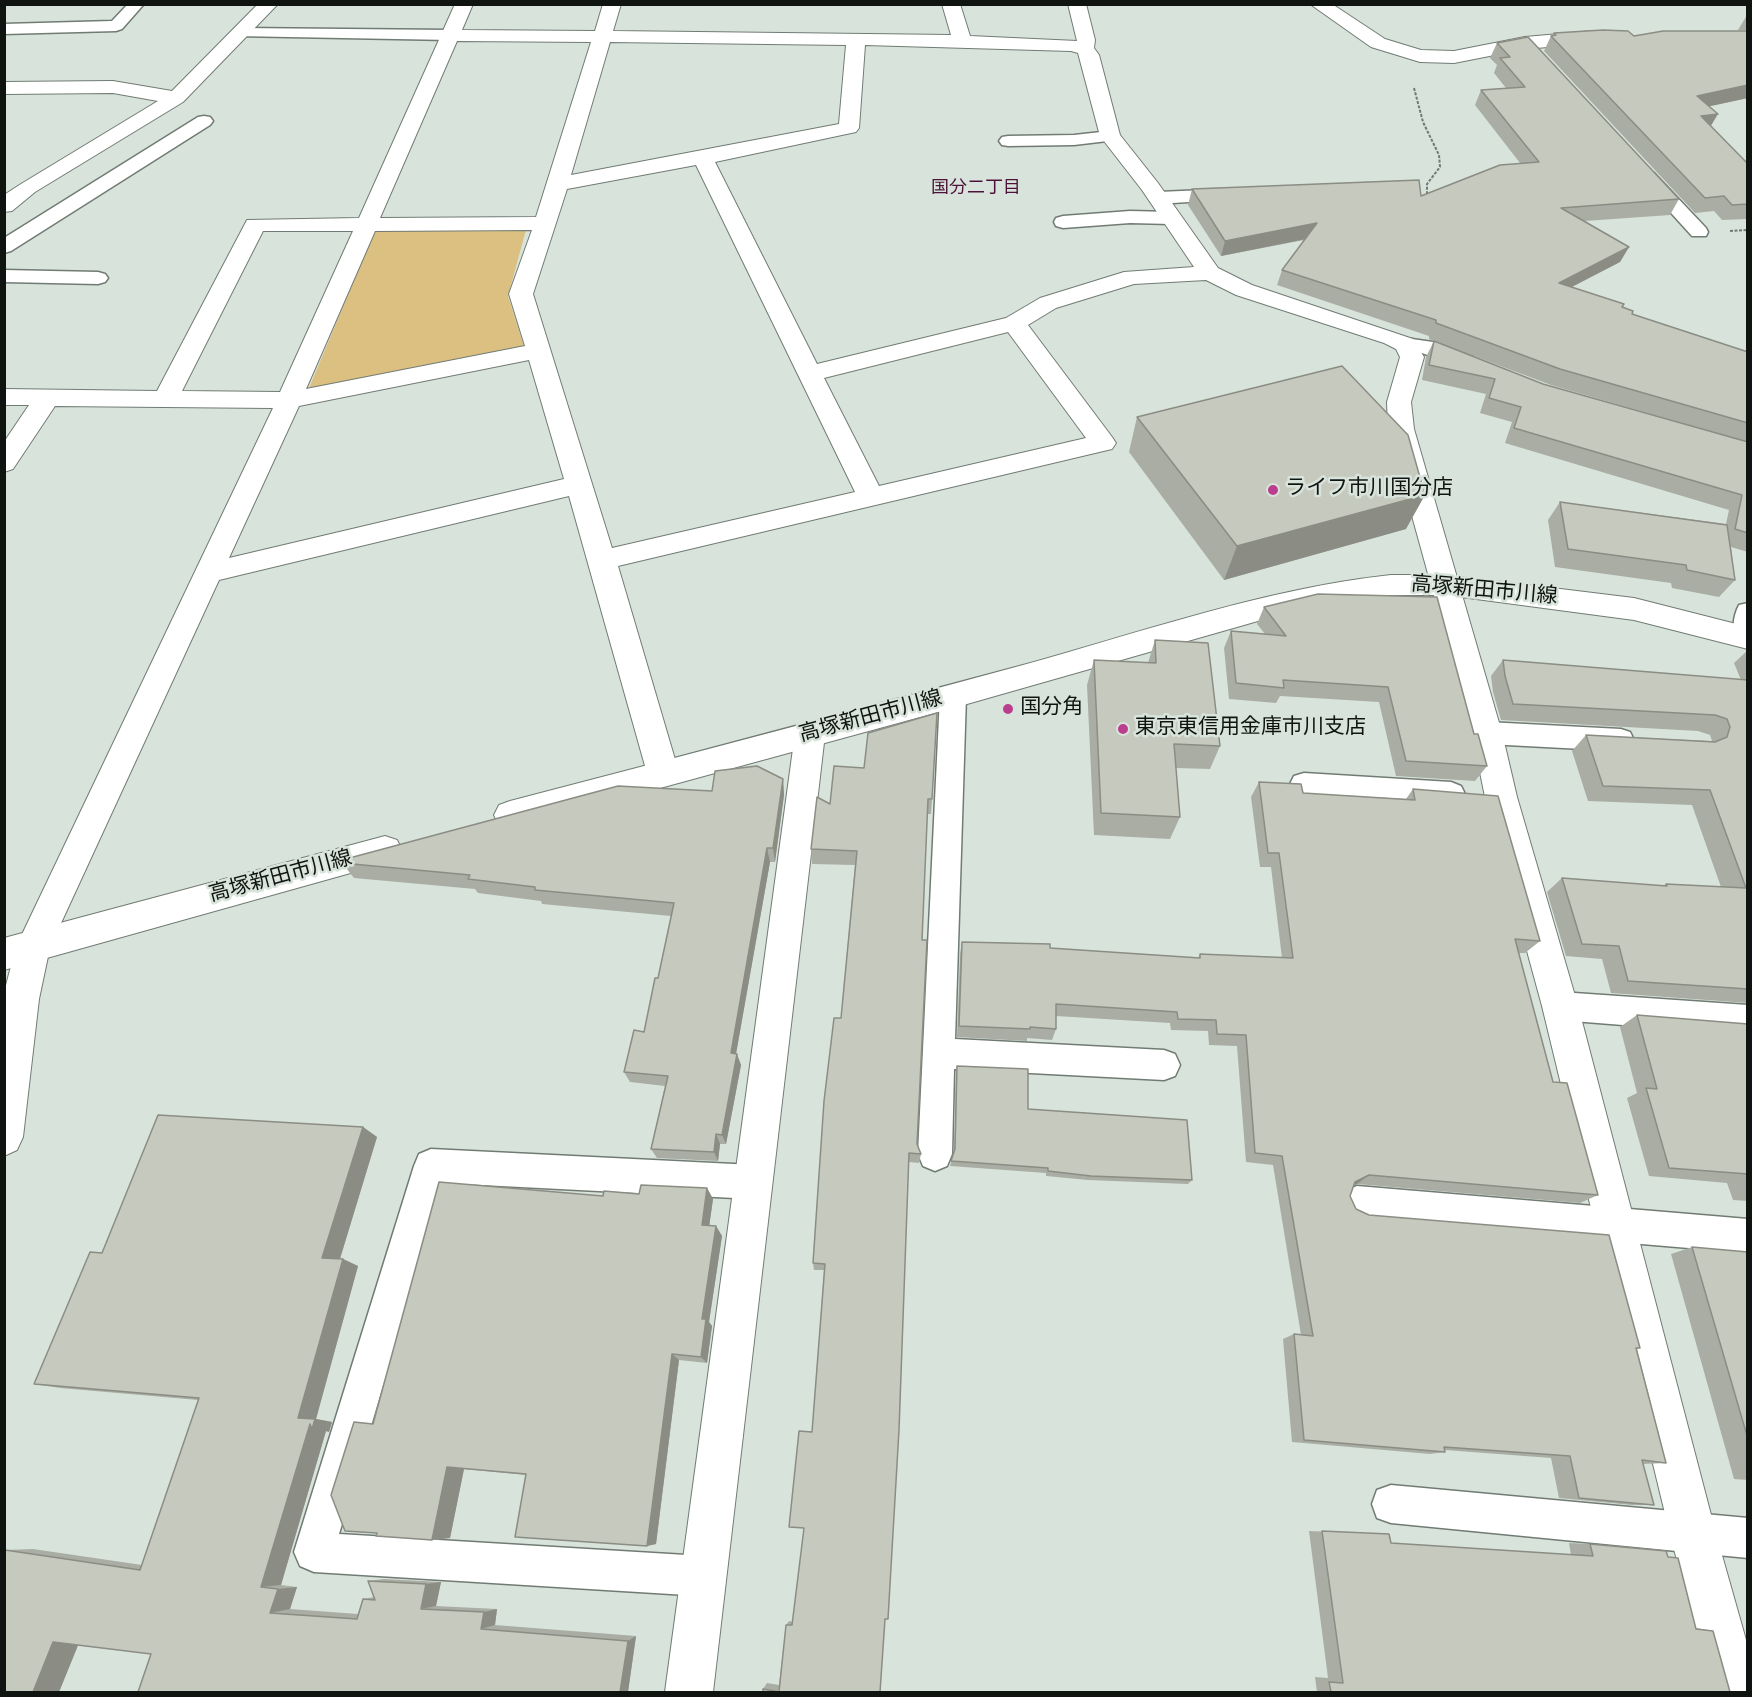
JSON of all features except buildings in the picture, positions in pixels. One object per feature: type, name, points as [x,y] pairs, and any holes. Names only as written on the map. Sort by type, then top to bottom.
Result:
[{"type":"street","points":[[4,206],[28,188],[176,98],[269,4]]},
{"type":"street","points":[[4,1137],[21,999],[19,951],[207,573],[289,400],[464,4]]},
{"type":"street","points":[[612,4],[558,184],[521,294],[602,560],[663,773]]},
{"type":"street","points":[[951,4],[962,41]]},
{"type":"street","points":[[1077,4],[1086,40],[1085,50]]},
{"type":"street","points":[[1319,4],[1378,43],[1398,51],[1436,58],[1454,57],[1525,43],[1567,38],[1607,37]]},
{"type":"street","points":[[450,35],[962,41],[1072,45],[1085,50],[1090,55],[1110,136],[1158,198],[1210,273],[1245,290],[1405,344],[1412,357],[1399,402],[1401,429],[1487,733],[1501,797],[1560,1006],[1693,1534],[1736,1692]]},
{"type":"street","points":[[558,184],[703,158],[849,128],[856,40]]},
{"type":"street","points":[[4,88],[113,87],[176,98]]},
{"type":"street","points":[[703,158],[871,497]]},
{"type":"street","points":[[165,399],[255,225],[543,223]]},
{"type":"street","points":[[810,374],[1014,322],[1048,303],[1132,277],[1210,273]]},
{"type":"street","points":[[602,560],[1103,443],[1014,322]]},
{"type":"street","points":[[4,398],[289,400],[539,351]]},
{"type":"street","points":[[4,463],[47,398]]},
{"type":"street","points":[[207,573],[579,485]]},
{"type":"street","name":"高塚新田市川線","points":[[480,824],[953,696],[1272,606],[1344,590],[1391,585],[1446,585],[1634,609],[1747,629]]},
{"type":"street","points":[[688,1692],[810,734]]},
{"type":"street","name":"高塚新田市川線","points":[[19,951],[411,842]]},
{"type":"lane","points":[[4,29],[116,26],[137,4]]},
{"type":"lane","points":[[241,33],[450,35]]},
{"type":"lane","points":[[1525,43],[1540,60]]},
{"type":"lane","points":[[4,247],[204,121]]},
{"type":"lane","points":[[1008,141],[1074,140],[1110,136]]},
{"type":"lane","points":[[1635,163],[1699,232]]},
{"type":"lane","points":[[1158,198],[1248,195]]},
{"type":"lane","points":[[1063,222],[1130,217],[1171,218]]},
{"type":"lane","points":[[4,276],[98,278]]},
{"type":"lane","points":[[1405,344],[1426,347],[1489,371]]},
{"type":"lane","points":[[935,1154],[953,696]]},
{"type":"lane","points":[[1487,733],[1651,742]]},
{"type":"lane","points":[[1304,784],[1501,797]]},
{"type":"lane","points":[[1560,1006],[1748,1020]]},
{"type":"lane","points":[[939,1053],[1164,1065]]},
{"type":"lane","points":[[703,1576],[314,1552],[431,1167],[754,1182]]},
{"type":"lane","points":[[1357,1203],[1748,1236]]},
{"type":"lane","points":[[1390,1504],[1748,1538]]},
{"type":"path","points":[[1426,203],[1427,184],[1440,167],[1439,155],[1423,122],[1409,69],[1436,58]]},
{"type":"shaded area","points":[[375,230],[526,230],[508,296],[524,346],[309,388]]},
{"type":"place","name":"ライフ市川国分店","points":[[1273,490]]},
{"type":"place","name":"国分角","points":[[1008,709]]},
{"type":"place","name":"東京東信用金庫市川支店","points":[[1123,729]]},
{"type":"district","name":"国分二丁目","points":[[976,189]]}]
